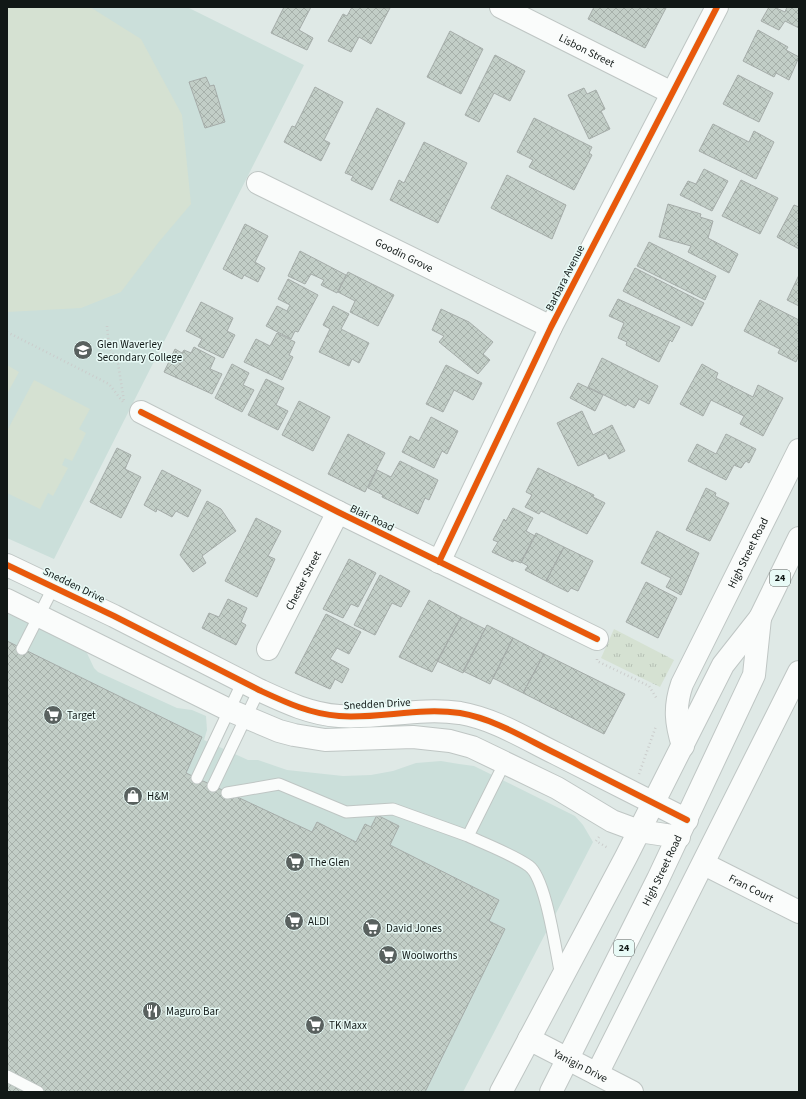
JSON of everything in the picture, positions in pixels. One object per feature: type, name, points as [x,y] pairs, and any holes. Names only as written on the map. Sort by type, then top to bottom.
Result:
[{"type":"street","name":"Lisbon Street","points":[[501,7],[672,93]]},
{"type":"street","name":"Barbara Avenue","points":[[440,562],[551,327],[717,7]]},
{"type":"street","name":"Goodin Grove","points":[[258,183],[551,327]]},
{"type":"street","name":"Blair Road","points":[[132,408],[338,512],[597,638]]},
{"type":"street","name":"High Street Road","points":[[684,746],[676,726],[678,695],[682,684],[799,450]]},
{"type":"street","name":"Chester Street","points":[[268,649],[338,512]]},
{"type":"street","name":"High Street Road","points":[[501,1092],[684,746],[723,665],[760,618],[799,538]]},
{"type":"street","name":"Snedden Drive","points":[[7,565],[54,586],[251,686],[290,704],[330,715],[355,716],[430,711],[477,717],[511,731],[654,803],[683,828]]},
{"type":"street","points":[[7,600],[238,714],[294,736],[325,740],[413,737],[450,740],[472,747],[505,762],[568,794],[612,821],[639,831],[683,828]]},
{"type":"street","name":"High Street Road","points":[[551,1092],[683,828],[754,675],[760,618]]},
{"type":"street","points":[[597,1074],[704,864],[799,672]]},
{"type":"street","name":"Fran Court","points":[[704,864],[799,912]]},
{"type":"street","name":"Yanigin Drive","points":[[530,1039],[632,1092]]},
{"type":"lane","points":[[22,649],[54,586]]},
{"type":"lane","points":[[214,786],[238,714],[251,686]]},
{"type":"lane","points":[[197,778],[238,714],[251,686]]},
{"type":"lane","points":[[468,836],[505,762]]},
{"type":"lane","points":[[227,793],[279,784],[346,812],[393,809],[468,836],[529,866],[537,875],[550,922],[562,979]]},
{"type":"lane","points":[[7,1076],[38,1092]]},
{"type":"path","points":[[107,326],[109,347],[118,363],[132,408]]},
{"type":"path","points":[[7,332],[109,384],[132,408]]},
{"type":"path","points":[[597,638],[597,661],[649,686],[659,703]]},
{"type":"shaded area","name":"Glen Waverley Secondary College","points":[[7,7],[187,7],[304,65],[54,559],[7,538]]},
{"type":"shaded area","name":"The Glen","points":[[7,613],[86,651],[94,668],[98,672],[177,708],[192,710],[206,716],[207,730],[204,740],[248,760],[258,760],[287,770],[343,776],[371,775],[393,771],[416,763],[441,761],[474,766],[575,816],[583,825],[593,842],[463,1092],[7,1092]]},
{"type":"green space","points":[[7,7],[90,7],[141,39],[182,115],[191,204],[158,243],[121,292],[81,308],[7,312]]},
{"type":"green space","points":[[7,365],[19,372],[7,394]]},
{"type":"green space","points":[[34,380],[90,409],[79,429],[86,433],[72,461],[65,458],[62,465],[68,468],[53,496],[48,493],[40,509],[7,493],[7,431]]},
{"type":"green space","points":[[614,629],[674,660],[660,687],[601,658]]},
{"type":"building","points":[[284,7],[311,7],[299,30],[313,38],[307,50],[271,33]]},
{"type":"building","points":[[352,7],[390,8],[371,44],[359,37],[351,52],[328,41],[343,14],[347,16]]},
{"type":"building","points":[[594,7],[666,8],[645,48],[588,19]]},
{"type":"building","points":[[769,7],[774,7],[785,12],[787,7],[799,7],[799,28],[785,21],[779,30],[761,21]]},
{"type":"building","points":[[758,30],[788,47],[786,50],[799,57],[789,80],[776,73],[774,77],[743,61]]},
{"type":"building","points":[[450,31],[483,49],[461,94],[427,77]]},
{"type":"building","points":[[495,55],[525,71],[510,101],[494,93],[479,122],[465,115]]},
{"type":"building","points":[[738,75],[773,93],[759,122],[723,104]]},
{"type":"building","points":[[206,77],[210,86],[214,85],[225,122],[205,128],[189,82]]},
{"type":"building","points":[[315,87],[343,102],[324,140],[330,143],[321,161],[284,142],[292,126],[295,127]]},
{"type":"building","points":[[584,88],[587,94],[596,90],[605,109],[601,111],[610,129],[589,139],[568,95]]},
{"type":"building","points":[[377,108],[405,123],[372,190],[351,180],[353,176],[345,173]]},
{"type":"building","points":[[534,118],[592,147],[589,153],[592,155],[574,190],[529,167],[533,160],[517,152]]},
{"type":"building","points":[[713,124],[749,142],[754,131],[774,142],[756,179],[699,151]]},
{"type":"building","points":[[424,142],[467,163],[438,223],[390,200],[399,180],[404,183]]},
{"type":"building","points":[[704,169],[728,181],[712,211],[680,195],[688,181],[696,184]]},
{"type":"building","points":[[507,175],[566,205],[552,239],[491,208]]},
{"type":"building","points":[[741,180],[778,198],[760,234],[722,216]]},
{"type":"building","points":[[668,204],[701,214],[700,217],[713,221],[708,238],[738,254],[729,273],[688,252],[691,246],[659,237]]},
{"type":"building","points":[[794,205],[799,207],[799,249],[777,237]]},
{"type":"building","points":[[245,224],[268,236],[255,262],[265,268],[258,282],[244,275],[242,279],[223,269]]},
{"type":"building","points":[[649,242],[716,276],[705,300],[637,266]]},
{"type":"building","points":[[300,251],[346,275],[337,293],[321,285],[324,280],[311,274],[305,284],[288,276]]},
{"type":"building","points":[[635,268],[704,303],[692,326],[623,291]]},
{"type":"building","points":[[348,272],[394,295],[378,326],[350,312],[355,301],[338,292]]},
{"type":"building","points":[[799,275],[799,306],[787,300]]},
{"type":"building","points":[[288,279],[318,295],[298,332],[295,331],[291,339],[266,326],[277,306],[287,311],[290,305],[278,299]]},
{"type":"building","points":[[618,299],[680,327],[672,342],[670,340],[659,362],[626,345],[627,342],[618,338],[624,323],[609,316]]},
{"type":"building","points":[[760,300],[799,320],[799,355],[796,362],[778,353],[780,349],[744,331]]},
{"type":"building","points":[[201,302],[233,318],[227,331],[235,335],[223,358],[198,346],[202,339],[186,331]]},
{"type":"building","points":[[333,306],[349,314],[341,329],[369,343],[359,363],[352,359],[349,366],[319,352],[330,329],[323,325]]},
{"type":"building","points":[[441,309],[469,322],[493,342],[483,354],[490,360],[478,374],[439,342],[444,336],[432,330]]},
{"type":"building","points":[[277,333],[295,342],[289,355],[293,357],[282,380],[244,362],[256,339],[270,346]]},
{"type":"building","points":[[194,347],[215,358],[210,369],[222,374],[212,394],[164,372],[175,349],[182,353],[184,350],[191,353]]},
{"type":"building","points":[[602,358],[658,386],[649,404],[639,399],[634,408],[627,404],[626,406],[588,387]]},
{"type":"building","points":[[232,364],[249,373],[243,385],[254,390],[242,412],[215,398]]},
{"type":"building","points":[[702,364],[718,373],[716,378],[753,397],[758,385],[783,398],[763,436],[740,424],[744,416],[711,400],[703,416],[680,404]]},
{"type":"building","points":[[446,365],[482,383],[473,400],[454,390],[443,412],[426,404]]},
{"type":"building","points":[[266,379],[284,388],[276,405],[288,411],[278,430],[248,415]]},
{"type":"building","points":[[578,383],[603,395],[595,411],[570,398]]},
{"type":"building","points":[[299,401],[330,417],[313,451],[282,435]]},
{"type":"building","points":[[582,411],[593,435],[612,425],[625,451],[609,459],[606,453],[578,466],[557,423]]},
{"type":"building","points":[[431,417],[458,431],[447,454],[442,451],[434,468],[402,452],[410,436],[419,441]]},
{"type":"building","points":[[348,434],[385,453],[365,492],[328,474]]},
{"type":"building","points":[[726,434],[756,449],[749,463],[746,461],[741,468],[734,465],[726,480],[688,461],[697,444],[716,454]]},
{"type":"building","points":[[117,448],[131,455],[125,469],[141,477],[121,518],[90,502]]},
{"type":"building","points":[[400,461],[438,480],[429,500],[425,498],[418,514],[382,497],[383,495],[368,488],[377,470],[391,477]]},
{"type":"building","points":[[538,468],[594,495],[593,497],[605,503],[587,534],[541,511],[539,514],[525,507],[532,495],[526,492]]},
{"type":"building","points":[[162,470],[201,490],[188,517],[176,511],[172,517],[157,509],[156,512],[144,505]]},
{"type":"building","points":[[706,488],[716,493],[715,496],[729,503],[710,541],[686,530]]},
{"type":"building","points":[[207,501],[221,509],[236,531],[202,556],[206,563],[193,572],[180,555]]},
{"type":"building","points":[[513,508],[533,518],[526,531],[535,536],[521,563],[514,560],[513,562],[492,552],[498,542],[493,540],[504,519],[506,521]]},
{"type":"building","points":[[256,518],[281,531],[268,556],[275,559],[257,597],[225,581]]},
{"type":"building","points":[[657,531],[699,553],[681,595],[666,587],[671,578],[641,563]]},
{"type":"building","points":[[536,533],[564,547],[546,581],[525,570],[528,566],[521,562]]},
{"type":"building","points":[[564,547],[593,561],[578,591],[571,588],[568,592],[546,581]]},
{"type":"building","points":[[349,559],[376,573],[358,607],[351,604],[343,618],[323,609]]},
{"type":"building","points":[[380,575],[410,591],[401,607],[392,603],[375,635],[354,625]]},
{"type":"building","points":[[646,582],[677,598],[658,638],[626,622]]},
{"type":"building","points":[[228,599],[247,608],[241,622],[246,625],[236,645],[202,628],[209,613],[219,617]]},
{"type":"building","points":[[429,600],[461,617],[432,672],[399,657]]},
{"type":"building","points":[[326,614],[361,632],[349,654],[337,648],[330,659],[349,669],[342,683],[335,679],[330,689],[295,673]]},
{"type":"building","points":[[461,617],[485,629],[463,673],[437,661]]},
{"type":"building","points":[[487,625],[513,638],[490,684],[463,671]]},
{"type":"building","points":[[513,638],[544,654],[523,693],[493,678]]},
{"type":"building","name":"The Glen","points":[[7,641],[202,737],[186,773],[312,832],[317,822],[356,842],[365,824],[371,827],[377,815],[399,826],[390,845],[499,900],[489,921],[505,929],[425,1092],[7,1092]]},
{"type":"building","points":[[544,654],[625,694],[604,734],[523,693]]},
{"type":"cycle path","points":[[439,562],[551,327],[717,7]]},
{"type":"cycle path","points":[[141,412],[338,512],[597,639]]},
{"type":"cycle path","points":[[7,565],[114,616],[259,690],[298,707],[318,713],[339,716],[369,716],[429,711],[460,713],[473,716],[510,730],[687,820]]},
{"type":"place","name":"Glen Waverley Secondary College","points":[[83,350]]},
{"type":"place","name":"Target","points":[[53,715]]},
{"type":"place","name":"H&M","points":[[133,796]]},
{"type":"place","name":"The Glen","points":[[295,862]]},
{"type":"place","name":"ALDI","points":[[294,921]]},
{"type":"place","name":"David Jones","points":[[372,928]]},
{"type":"place","name":"Woolworths","points":[[388,955]]},
{"type":"place","name":"Maguro Bar","points":[[152,1011]]},
{"type":"place","name":"TK Maxx","points":[[315,1025]]}]
